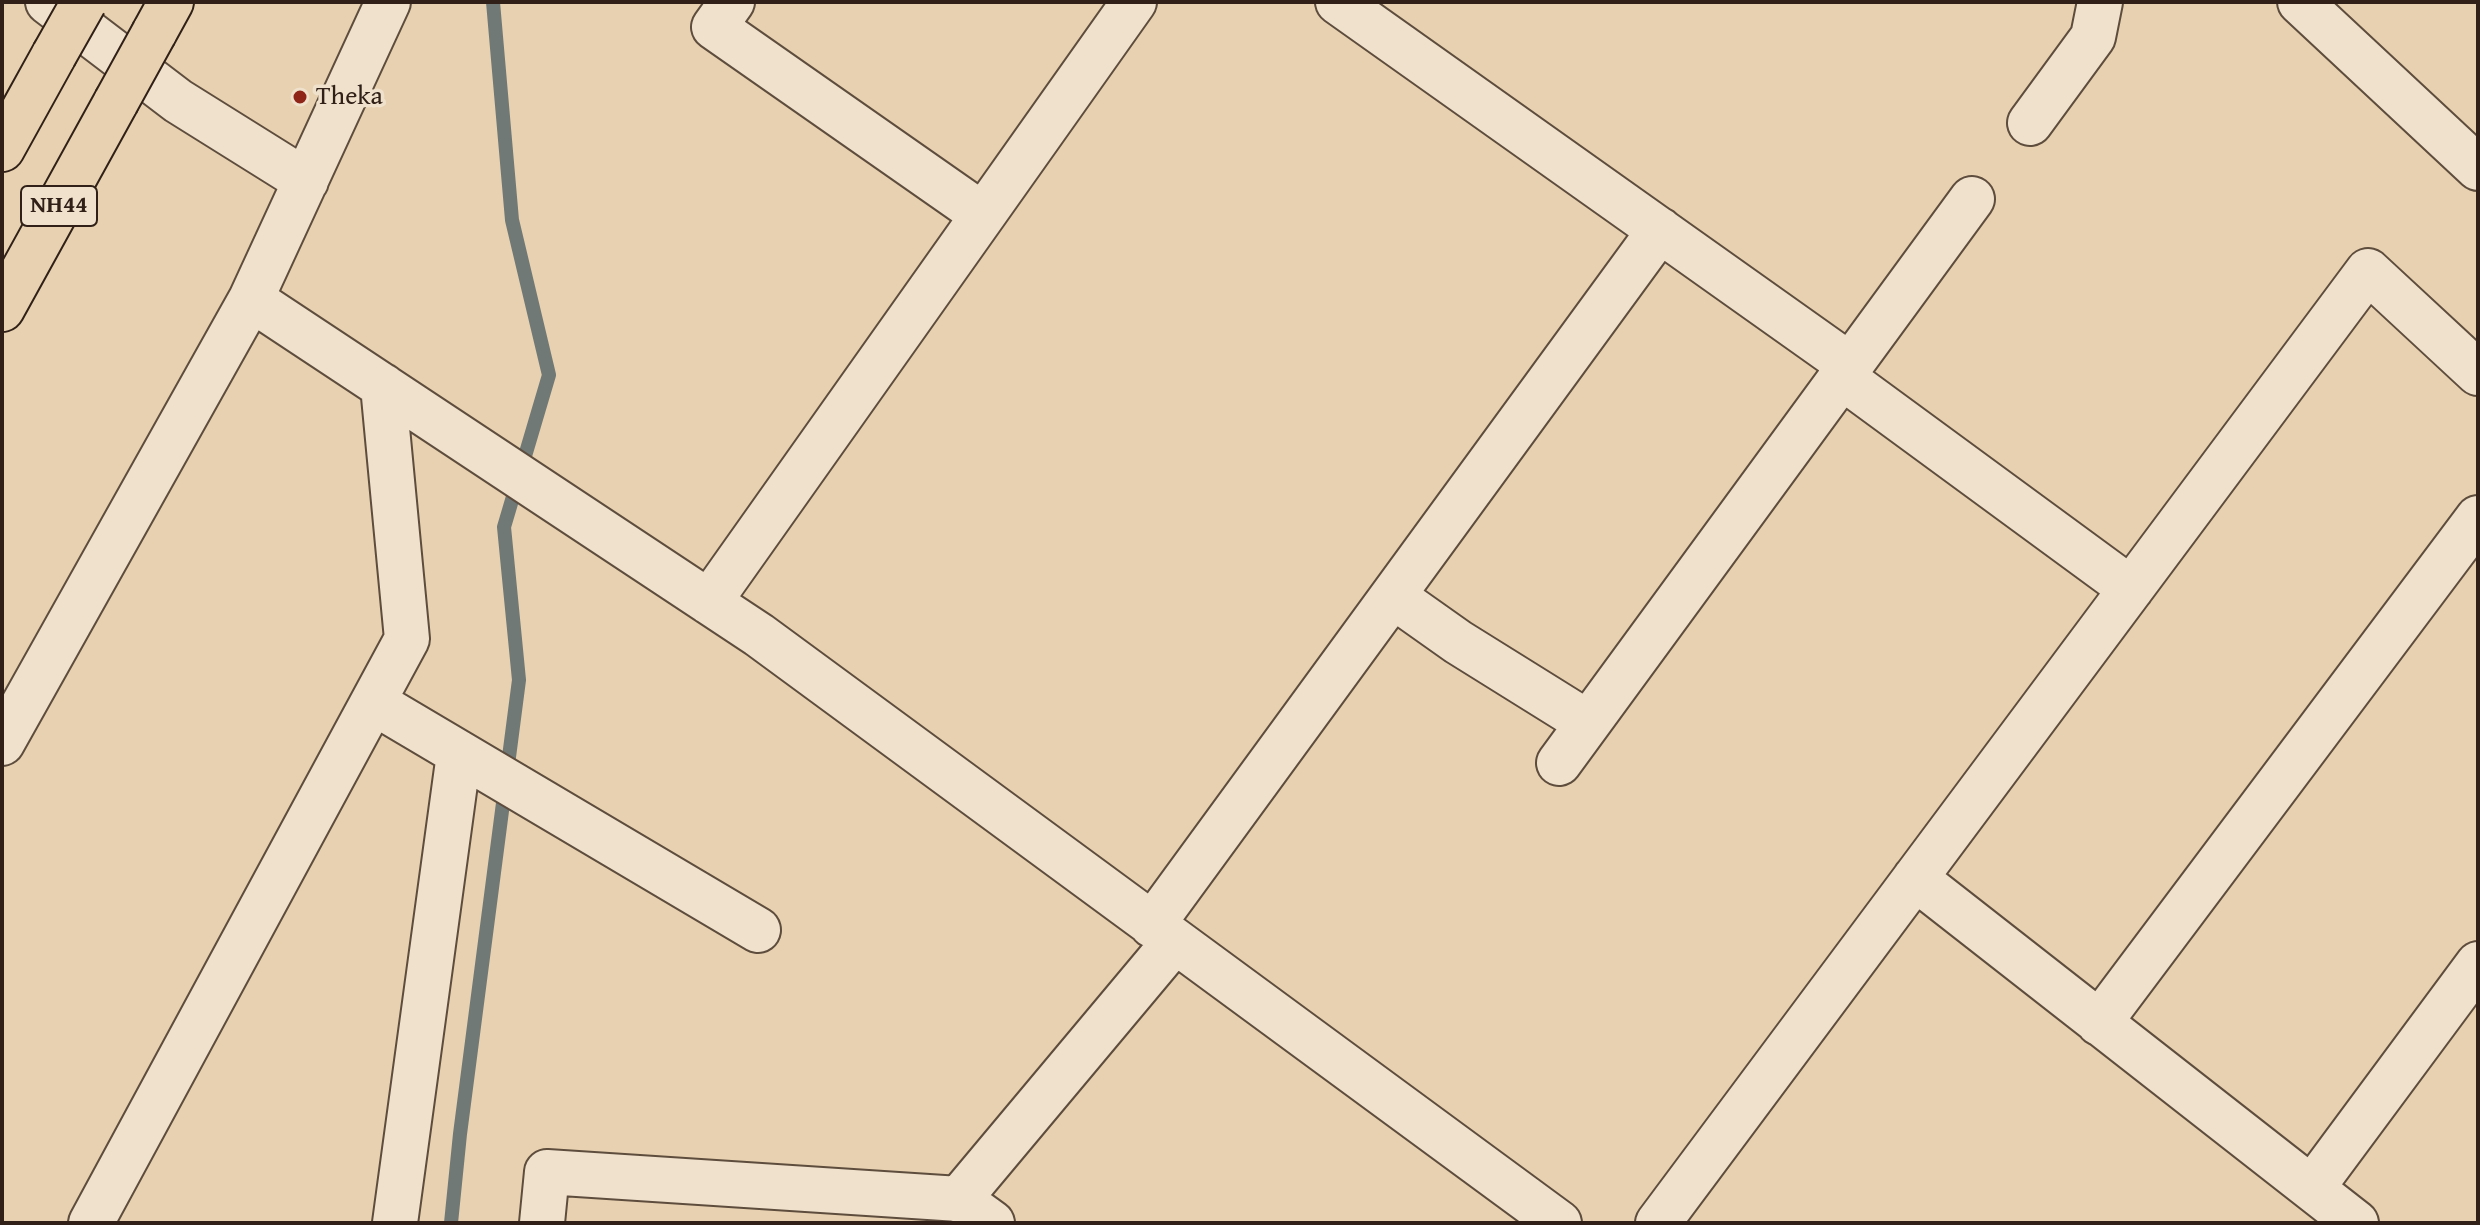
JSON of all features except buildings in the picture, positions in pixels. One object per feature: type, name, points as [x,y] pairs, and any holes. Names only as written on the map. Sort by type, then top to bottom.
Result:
[{"type":"highway","points":[[2,149],[84,2]]},
{"type":"highway","name":"NH44","points":[[2,309],[163,17]]},
{"type":"street","points":[[48,2],[178,101],[306,181]]},
{"type":"street","points":[[2,743],[251,299],[388,2]]},
{"type":"street","points":[[732,2],[714,27],[983,215]]},
{"type":"street","points":[[709,602],[1134,2]]},
{"type":"street","points":[[1338,2],[1660,230],[2131,589]]},
{"type":"street","points":[[2030,123],[2093,37],[2100,2]]},
{"type":"street","points":[[2300,2],[2478,168]]},
{"type":"street","points":[[1559,763],[1972,199]]},
{"type":"street","points":[[542,1223],[547,1172],[767,1205],[976,1211],[1393,596],[1660,230]]},
{"type":"street","points":[[1658,1223],[2368,271],[2478,373]]},
{"type":"street","points":[[251,299],[759,635],[1559,1223]]},
{"type":"street","points":[[91,1223],[407,639],[383,386]]},
{"type":"street","points":[[2099,1023],[2478,518]]},
{"type":"street","points":[[1393,596],[1458,642],[1588,723]]},
{"type":"street","points":[[373,702],[758,930]]},
{"type":"street","points":[[395,1223],[471,760]]},
{"type":"street","points":[[1915,878],[2356,1223]]},
{"type":"street","points":[[2312,1188],[2478,964]]},
{"type":"waterway","points":[[451,1223],[519,680],[504,527],[549,375],[512,220],[493,2]]},
{"type":"place","name":"Theka","points":[[300,97]]}]
